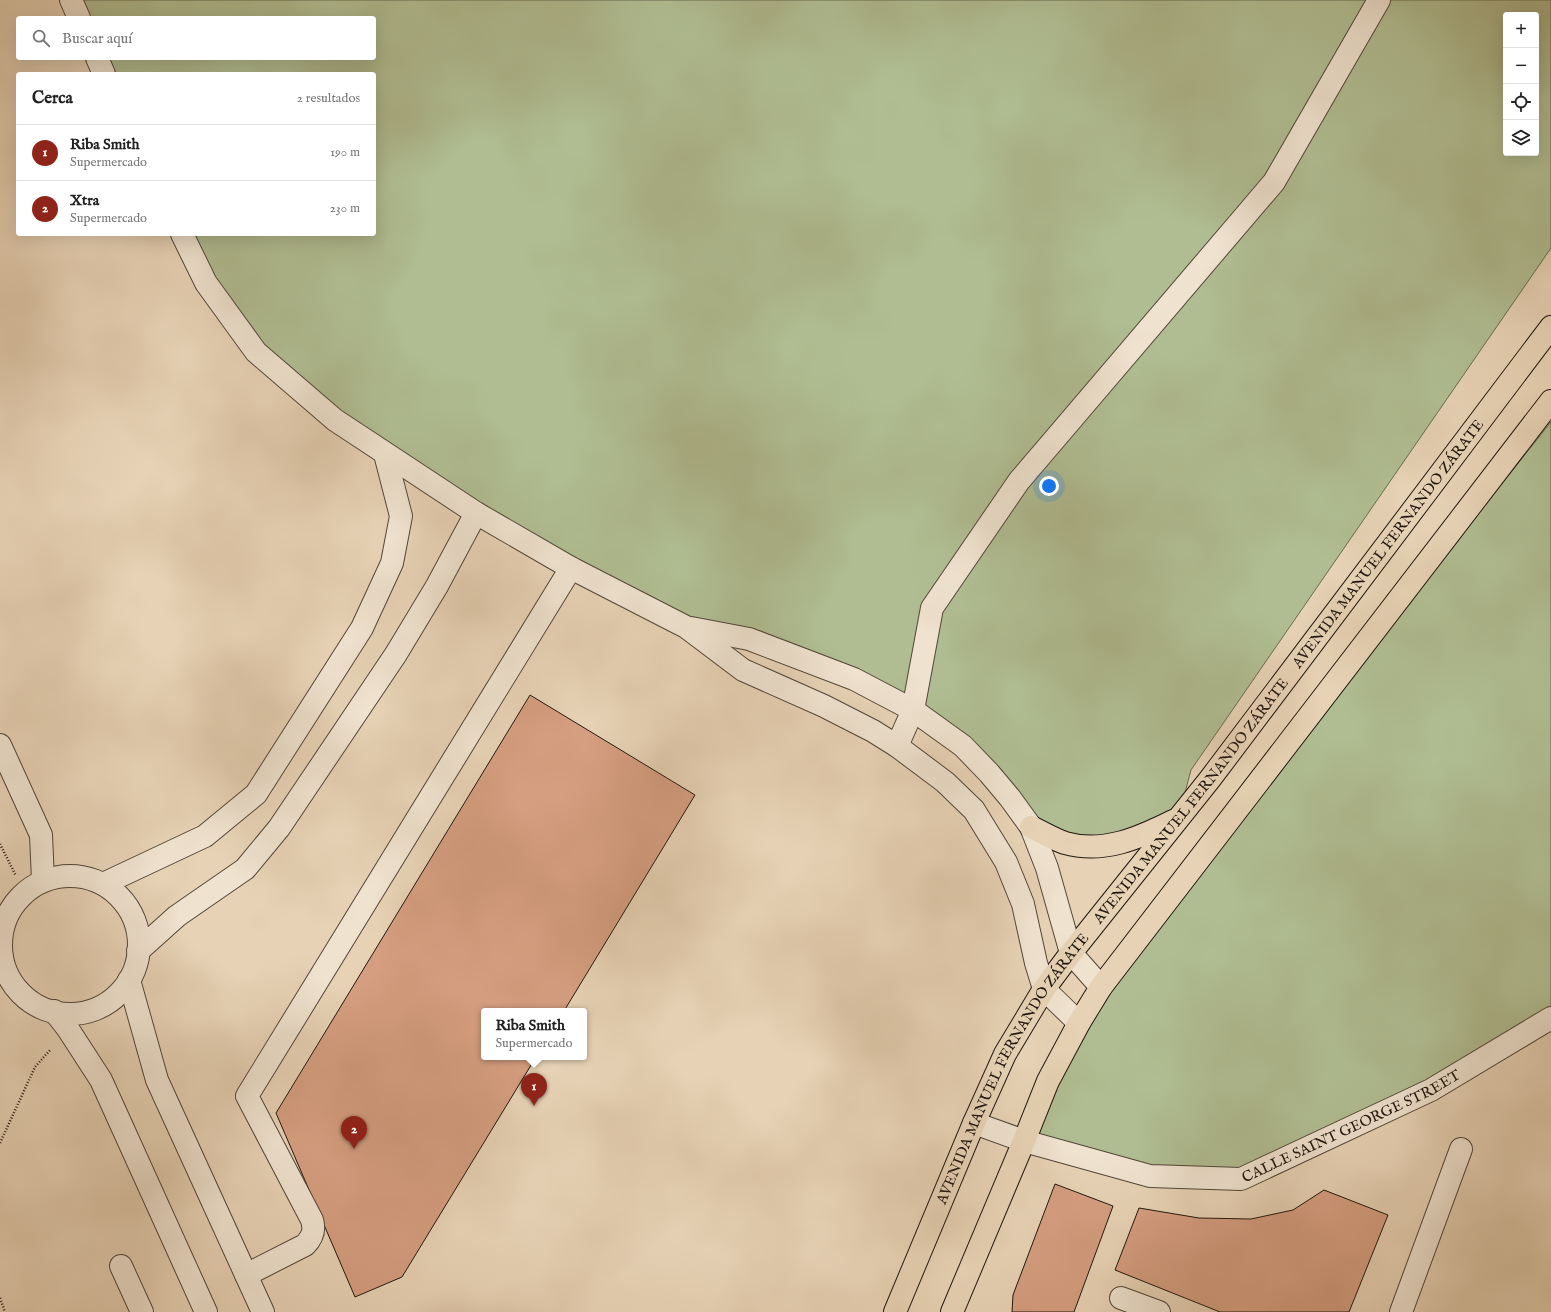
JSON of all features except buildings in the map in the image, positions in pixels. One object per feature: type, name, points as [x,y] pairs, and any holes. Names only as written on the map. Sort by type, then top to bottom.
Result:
[{"type":"main road","name":"AVENIDA MANUEL FERNANDO ZÁRATE","points":[[894,1312],[974,1122],[1005,1054],[1044,989],[1210,779],[1551,327]]},
{"type":"main road","points":[[957,1307],[1048,1081],[1079,1023],[1101,987],[1551,401]]},
{"type":"main road","points":[[1031,827],[1064,842],[1088,848],[1116,844],[1145,835],[1178,819]]},
{"type":"street","points":[[71,0],[78,16]]},
{"type":"street","points":[[897,746],[913,710],[932,608],[1019,481],[1274,182],[1379,0]]},
{"type":"street","points":[[98,60],[103,72]]},
{"type":"street","points":[[183,236],[206,283],[256,352],[335,420],[476,513],[571,568],[686,628],[743,670],[824,706],[873,731],[897,746],[945,782],[974,810],[1006,862],[1023,904],[1036,963],[1044,989],[1079,1023]]},
{"type":"street","points":[[103,884],[205,836],[256,794],[362,628],[392,563],[401,516],[385,454]]},
{"type":"street","points":[[138,951],[177,916],[245,869],[279,828],[396,654],[437,586],[476,513]]},
{"type":"street","points":[[246,1275],[305,1245],[310,1240],[314,1227],[312,1220],[247,1096],[571,568]]},
{"type":"street","points":[[686,628],[749,639],[854,679],[913,710],[963,746],[1010,798],[1031,827],[1047,868],[1071,953],[1101,987]]},
{"type":"street","points":[[0,745],[41,836],[42,881]]},
{"type":"street","points":[[64,876],[84,877],[103,884],[118,896],[130,912],[137,931],[138,951],[135,966],[129,980],[115,997],[97,1008],[76,1013],[54,1012],[34,1004],[18,990],[6,972],[1,950],[2,928],[10,909],[24,892],[42,881],[64,876]]},
{"type":"street","points":[[129,980],[157,1080],[263,1312]]},
{"type":"street","points":[[54,1012],[68,1029],[101,1080],[206,1312]]},
{"type":"street","name":"CALLE SAINT GEORGE STREET","points":[[974,1122],[1024,1141],[1150,1176],[1241,1179],[1431,1090],[1551,1018]]},
{"type":"street","points":[[1401,1312],[1461,1149]]},
{"type":"street","points":[[121,1266],[142,1312]]},
{"type":"street","points":[[1121,1298],[1159,1312]]},
{"type":"path","points":[[0,844],[24,892]]},
{"type":"path","points":[[0,1143],[35,1067],[68,1029]]},
{"type":"path","points":[[0,1298],[5,1312]]},
{"type":"green space","points":[[76,0],[1551,0],[1551,248],[1191,770],[1178,819],[1145,835],[1064,842],[913,710],[686,627],[476,513],[256,352],[184,236],[376,236],[376,72],[109,72],[103,60],[376,60],[376,16],[83,16]]},
{"type":"green space","points":[[1551,422],[1551,1018],[1241,1179],[1150,1176],[1024,1141],[1101,987]]},
{"type":"place","name":"Riba Smith","points":[[534,1106]]},
{"type":"place","name":"Xtra","points":[[354,1149]]}]
